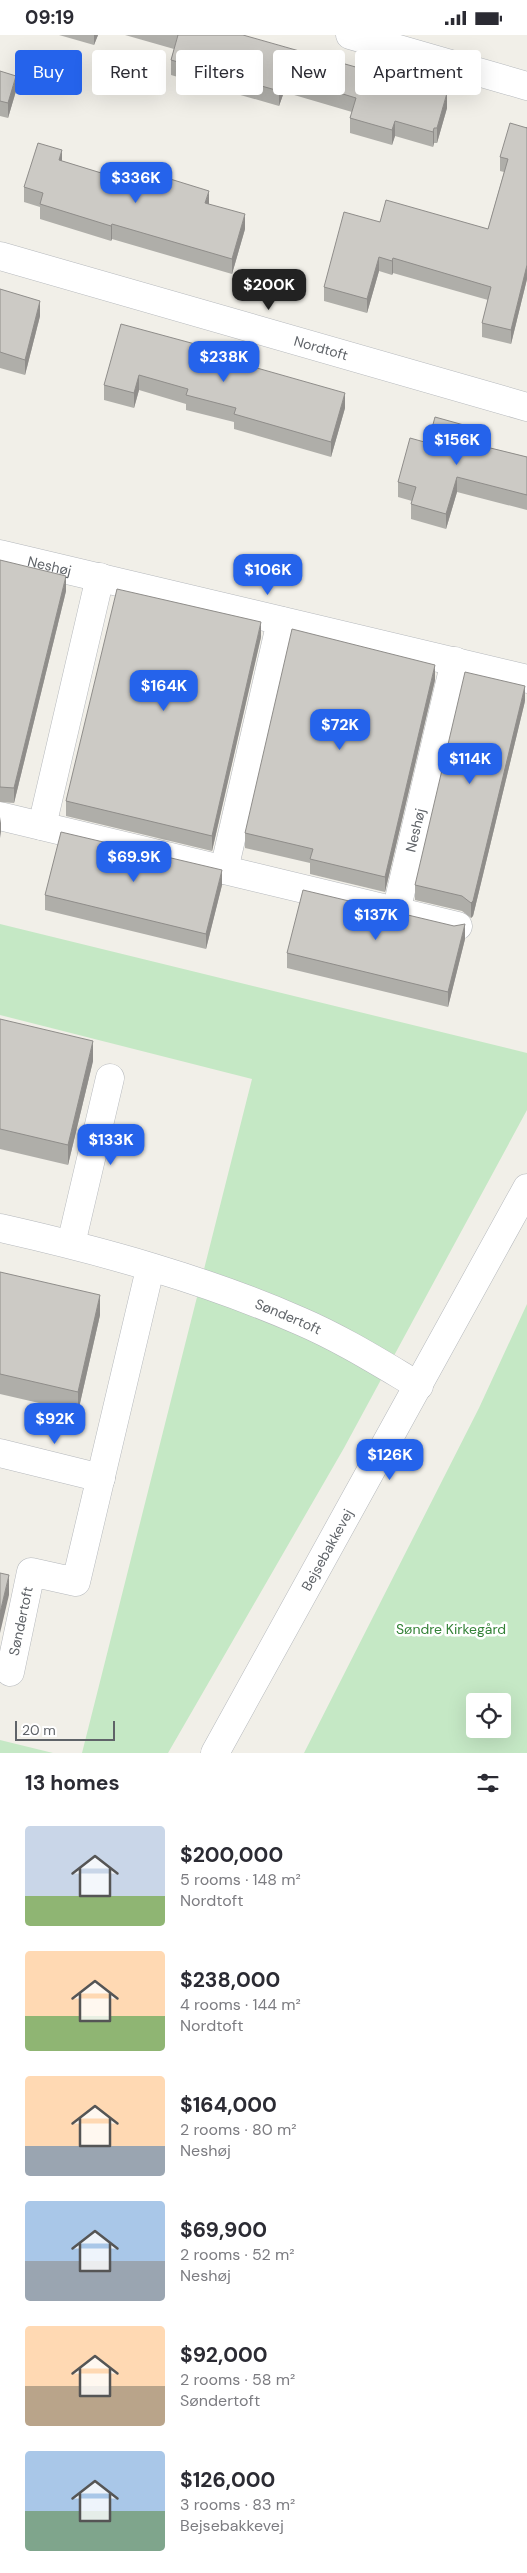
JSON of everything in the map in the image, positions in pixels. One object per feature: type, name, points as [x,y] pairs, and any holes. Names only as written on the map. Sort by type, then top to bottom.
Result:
[{"type":"street","points":[[350,35],[527,86]]},
{"type":"street","name":"Nordtoft","points":[[0,256],[527,407]]},
{"type":"street","name":"Neshøj","points":[[0,554],[527,679]]},
{"type":"street","points":[[42,826],[100,577]]},
{"type":"street","points":[[224,870],[281,621]]},
{"type":"street","name":"Neshøj","points":[[396,912],[455,661]]},
{"type":"street","points":[[0,816],[458,926]]},
{"type":"street","points":[[71,1244],[110,1078]]},
{"type":"street","name":"Bejsebakkevej","points":[[214,1753],[527,1188]]},
{"type":"street","name":"Søndertoft","points":[[0,1228],[71,1244],[239,1296],[302,1321],[362,1351],[419,1386]]},
{"type":"street","name":"Søndertoft","points":[[10,1672],[32,1572],[76,1582],[150,1269]]},
{"type":"street","points":[[0,1453],[101,1478]]},
{"type":"green space","points":[[0,924],[527,1053],[527,1110],[344,1448],[168,1753],[82,1753],[252,1079],[0,1015]]},
{"type":"green space","name":"Søndre Kirkegård","points":[[527,1304],[527,1753],[304,1753],[479,1408]]},
{"type":"green space","points":[[0,1740],[53,1753],[0,1753]]},
{"type":"building","points":[[178,35],[243,35],[296,50],[273,50],[273,89],[263,86],[263,50],[176,50],[176,61],[171,60]]},
{"type":"building","points":[[345,64],[355,67],[355,95],[446,95],[437,128],[434,128],[433,132],[395,121],[392,130],[350,118],[356,98],[345,95]]},
{"type":"building","points":[[0,71],[15,76],[15,79],[8,103],[0,101]]},
{"type":"building","points":[[510,123],[527,128],[527,265],[511,330],[482,323],[491,287],[393,258],[392,261],[379,257],[367,299],[324,287],[344,212],[380,222],[386,200],[488,229],[508,159],[500,157]]},
{"type":"building","points":[[38,143],[62,150],[59,160],[150,188],[154,174],[209,191],[205,203],[245,214],[232,259],[112,224],[111,226],[40,204],[43,193],[24,187]]},
{"type":"building","points":[[0,289],[40,301],[25,360],[0,352]]},
{"type":"building","points":[[121,324],[206,347],[204,353],[345,393],[331,442],[234,414],[236,408],[186,395],[188,389],[139,375],[134,393],[104,385]]},
{"type":"building","points":[[435,417],[471,427],[466,442],[527,457],[527,495],[457,477],[446,514],[411,504],[416,487],[398,482],[410,438],[428,443]]},
{"type":"building","points":[[0,560],[66,576],[14,788],[0,787]]},
{"type":"building","points":[[117,589],[261,622],[212,836],[66,801]]},
{"type":"building","points":[[292,629],[435,665],[385,877],[310,859],[313,849],[245,833]]},
{"type":"building","points":[[465,672],[525,686],[471,903],[462,896],[415,885]]},
{"type":"building","points":[[61,832],[222,870],[206,934],[45,895]]},
{"type":"building","points":[[303,890],[454,926],[465,924],[448,992],[287,953]]},
{"type":"building","points":[[0,1019],[93,1041],[68,1145],[0,1129]]},
{"type":"building","points":[[0,1272],[100,1295],[78,1392],[0,1374]]},
{"type":"building","points":[[0,1573],[9,1575],[0,1613]]}]
